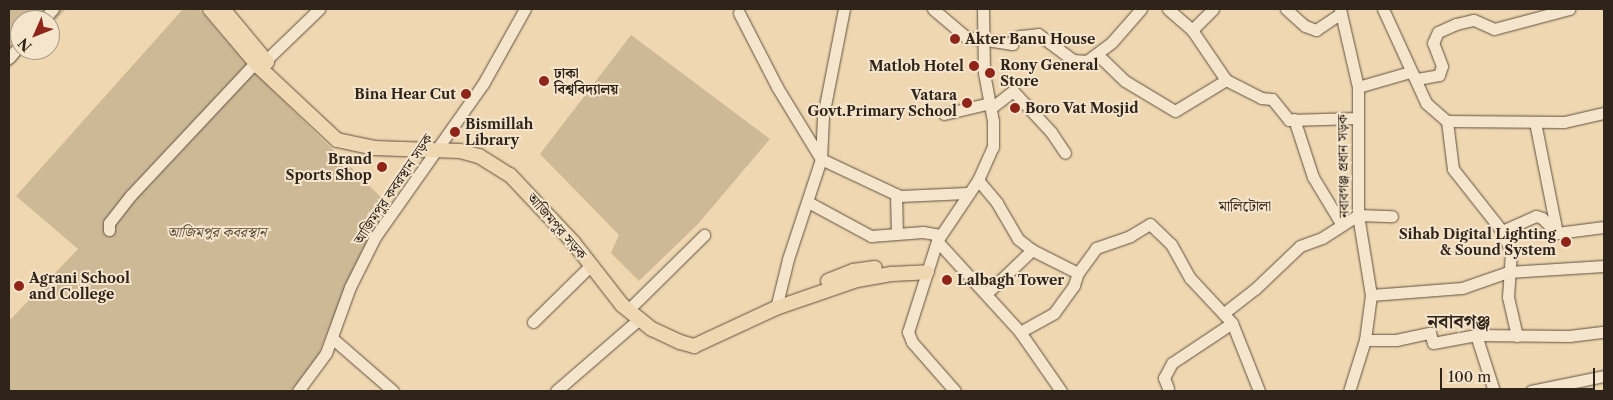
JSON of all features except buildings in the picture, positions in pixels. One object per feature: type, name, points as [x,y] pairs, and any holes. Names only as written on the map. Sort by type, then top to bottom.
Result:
[{"type":"main road","name":"আজিমপুর সড়ক","points":[[210,9],[260,64],[337,140],[367,147],[438,147],[481,150],[513,170],[578,238],[639,319],[661,334],[694,346],[777,304]]},
{"type":"main road","name":"আজিমপুর সড়ক","points":[[223,9],[260,64]]},
{"type":"main road","name":"আজিমপুর সড়ক","points":[[438,147],[478,156],[510,175],[563,230],[591,265],[630,307],[687,339],[777,304],[857,280],[929,268]]},
{"type":"street","points":[[109,230],[109,223],[131,195],[260,64],[319,9]]},
{"type":"street","name":"আজিমপুর কবরস্থান সড়ক","points":[[306,389],[321,363],[350,287],[375,237],[484,84],[525,9]]},
{"type":"street","points":[[777,304],[788,259],[822,159],[823,116],[844,9]]},
{"type":"street","points":[[933,9],[957,32],[985,42],[1012,44],[1014,38],[1038,34],[1073,60],[1088,61],[1098,55],[1141,9]]},
{"type":"street","points":[[955,391],[912,342],[908,332],[939,238],[967,193],[978,180],[993,148],[990,103],[984,73],[983,9]]},
{"type":"street","points":[[1168,9],[1192,30],[1226,80],[1260,98],[1272,99],[1289,120],[1357,118]]},
{"type":"street","points":[[1192,30],[1213,9]]},
{"type":"street","points":[[1286,9],[1305,26],[1316,30],[1340,11]]},
{"type":"street","points":[[1383,9],[1426,104],[1447,120],[1564,122],[1604,113]]},
{"type":"street","points":[[1410,72],[1417,79],[1439,75],[1442,66],[1433,42],[1438,32],[1472,14],[1494,29],[1569,9]]},
{"type":"street","name":"নবাবগঞ্জ প্রধান সড়ক","points":[[1340,11],[1358,87],[1358,215],[1371,295],[1365,340],[1349,391]]},
{"type":"street","points":[[739,13],[777,88],[822,159],[896,194],[967,193]]},
{"type":"street","points":[[1098,55],[1126,81],[1175,111],[1226,80]]},
{"type":"street","points":[[1358,87],[1410,72]]},
{"type":"street","points":[[944,114],[990,103],[995,105],[1013,91],[1051,132],[1065,153]]},
{"type":"street","points":[[1294,119],[1313,177],[1342,225]]},
{"type":"street","points":[[1447,120],[1453,169],[1502,231],[1510,252],[1508,297],[1517,336]]},
{"type":"street","points":[[1535,122],[1557,233]]},
{"type":"street","points":[[978,180],[997,203],[1011,231],[1032,250],[1078,273]]},
{"type":"street","points":[[896,194],[897,234]]},
{"type":"street","points":[[808,202],[871,236],[924,232],[939,238],[1020,332],[1061,391]]},
{"type":"street","points":[[1224,313],[1255,289],[1300,246],[1358,215],[1392,216]]},
{"type":"street","points":[[1502,231],[1536,216],[1542,218],[1557,233]]},
{"type":"street","points":[[1020,332],[1054,312],[1074,285],[1078,273],[1096,248],[1130,236],[1150,224],[1171,244],[1190,278],[1232,323],[1259,391]]},
{"type":"street","points":[[1557,233],[1604,227]]},
{"type":"street","points":[[630,307],[704,235]]},
{"type":"street","points":[[986,294],[1032,250]]},
{"type":"street","points":[[533,322],[591,265]]},
{"type":"street","points":[[1371,295],[1462,288],[1508,272],[1604,266]]},
{"type":"street","points":[[556,391],[639,319]]},
{"type":"street","points":[[1167,390],[1164,378],[1172,363],[1232,323]]},
{"type":"street","points":[[1365,340],[1396,340],[1430,333],[1433,343],[1476,334],[1569,336],[1604,332]]},
{"type":"street","points":[[1476,334],[1494,391]]},
{"type":"street","points":[[332,338],[393,391]]},
{"type":"street","points":[[1531,391],[1604,376]]},
{"type":"green space","points":[[9,9],[65,10],[60,15],[60,10],[10,10],[10,60],[18,60],[9,69]]},
{"type":"green space","name":"আজিমপুর কবরস্থান","points":[[183,9],[199,9],[249,67],[391,207],[343,293],[317,358],[291,391],[9,391],[9,321],[78,249],[16,196]]},
{"type":"green space","points":[[631,35],[770,139],[698,224],[639,281],[611,253],[619,235],[540,154]]},
{"type":"place","name":"Akter Banu House","points":[[955,39]]},
{"type":"place","name":"Matlob Hotel","points":[[974,66]]},
{"type":"place","name":"Rony General Store","points":[[990,73]]},
{"type":"place","name":"ঢাকা বিশ্ববিদ্যালয়","points":[[544,81]]},
{"type":"place","name":"Bina Hear Cut","points":[[466,94]]},
{"type":"place","name":"Vatara Govt.Primary School","points":[[967,103]]},
{"type":"place","name":"Boro Vat Mosjid","points":[[1015,108]]},
{"type":"place","name":"Bismillah Library","points":[[455,132]]},
{"type":"place","name":"Brand Sports Shop","points":[[382,167]]},
{"type":"place","name":"Sihab Digital Lighting & Sound System","points":[[1566,242]]},
{"type":"place","name":"Lalbagh Tower","points":[[947,280]]},
{"type":"place","name":"Agrani School and College","points":[[19,286]]},
{"type":"district","name":"মালিটোলা","points":[[1245,206]]},
{"type":"district","name":"নবাবগঞ্জ","points":[[1459,322]]}]
